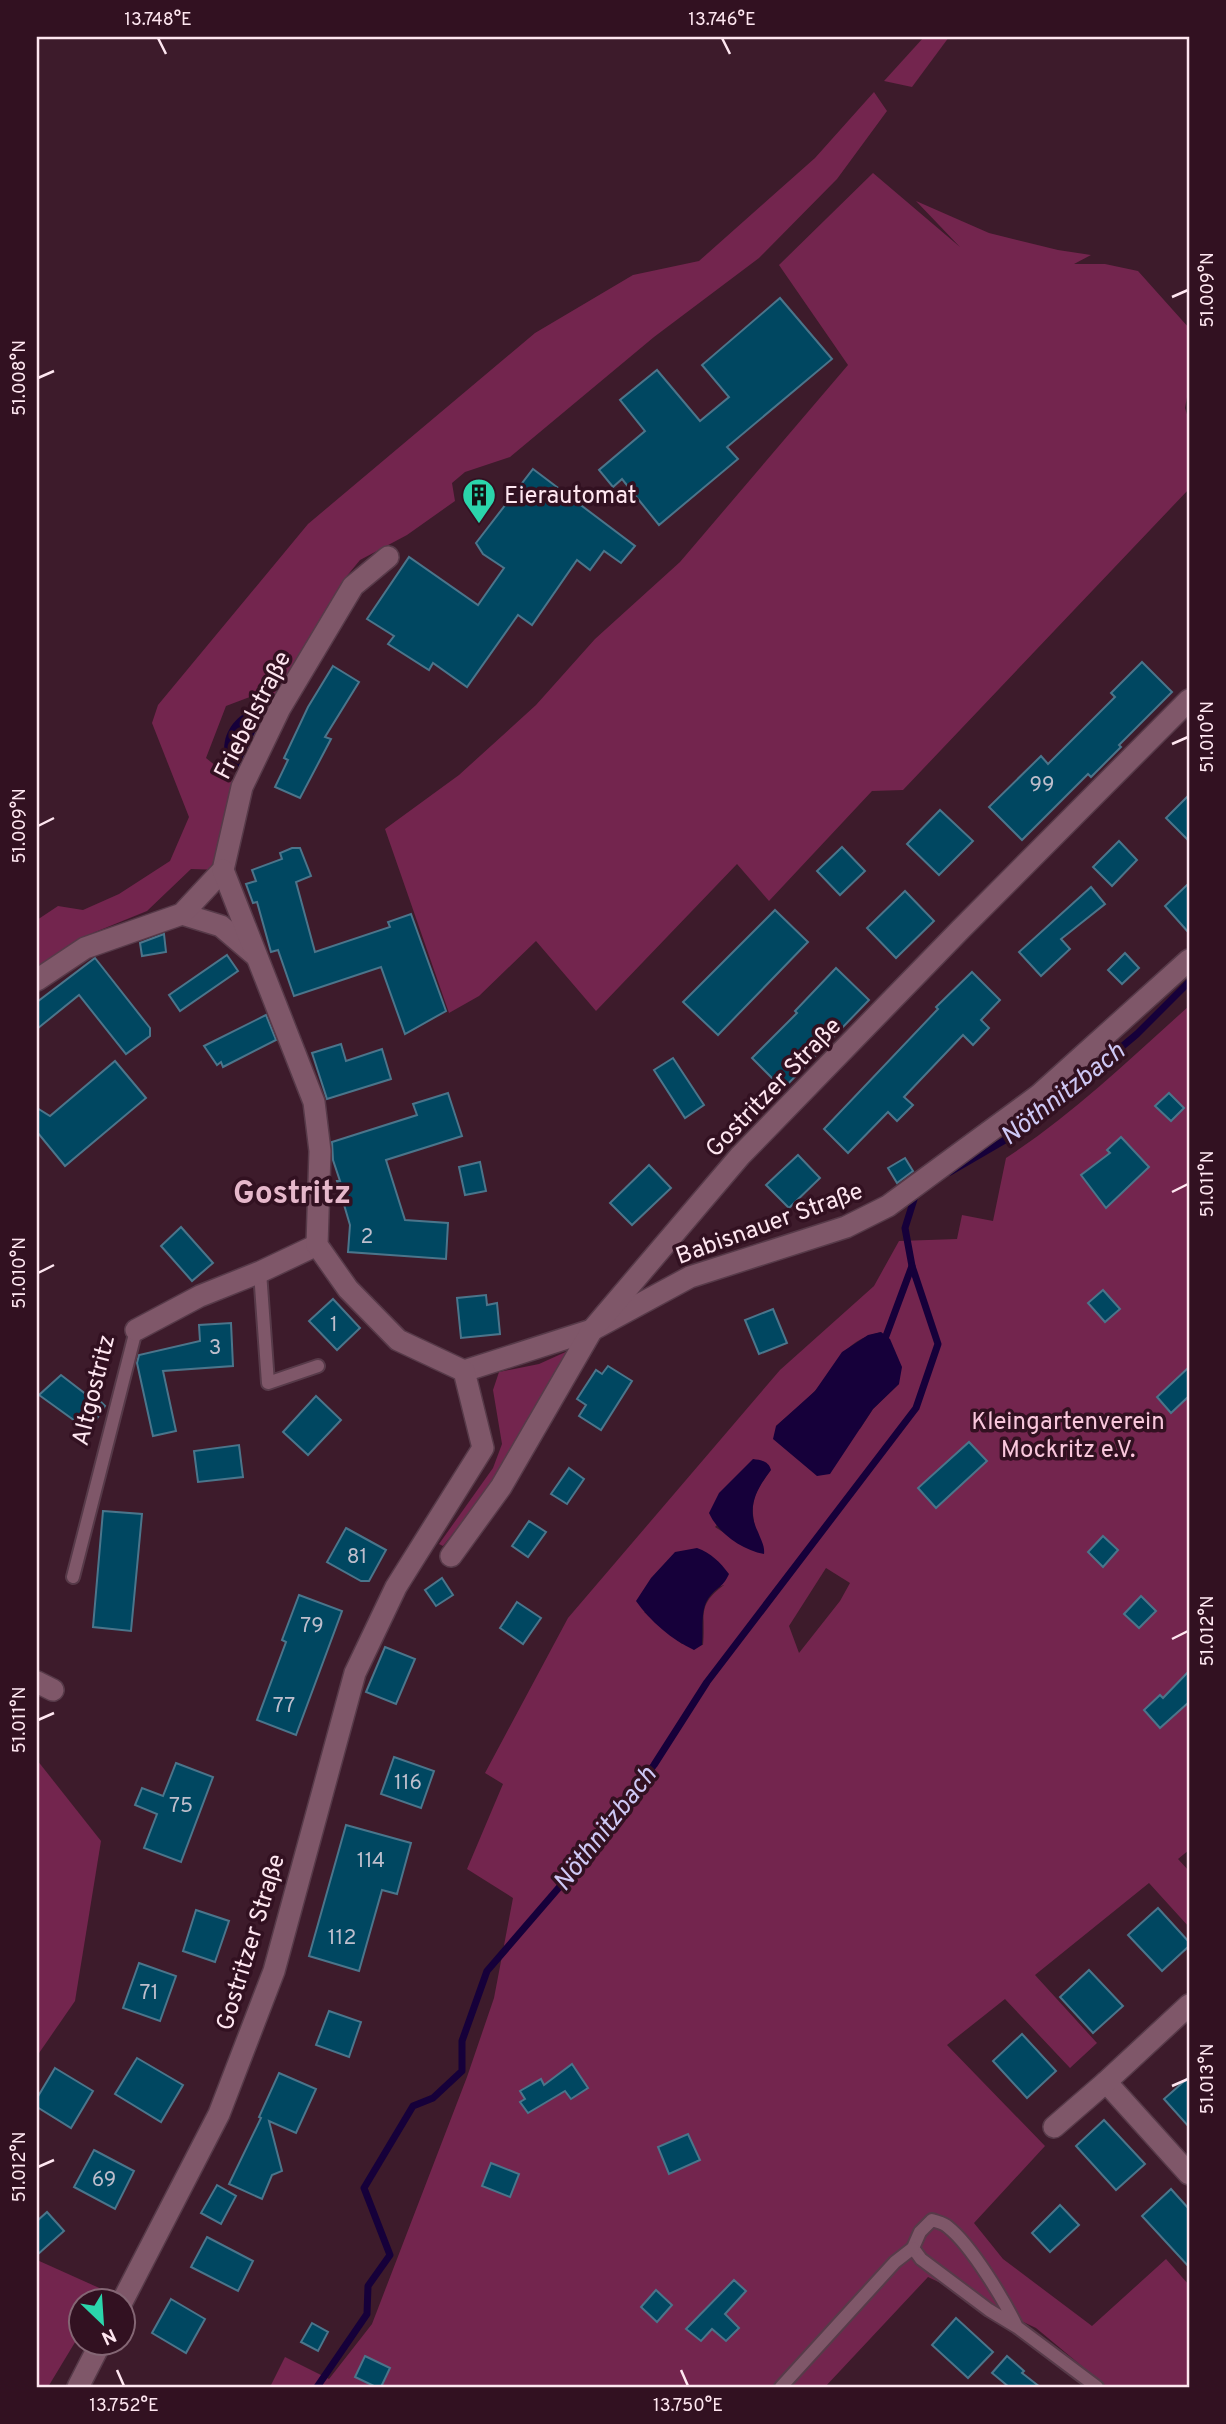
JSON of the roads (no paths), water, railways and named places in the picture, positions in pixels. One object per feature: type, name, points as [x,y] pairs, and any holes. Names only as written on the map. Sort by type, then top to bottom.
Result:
[{"type":"street","name":"Friebelstraße","points":[[223,870],[242,787],[280,708],[354,586],[388,557]]},
{"type":"street","name":"Gostritzer Straße","points":[[452,1556],[501,1487],[592,1330],[740,1156],[1189,700]]},
{"type":"street","points":[[37,980],[85,948],[182,914],[223,870],[314,1102],[320,1151],[317,1245],[348,1289],[398,1340],[464,1371]]},
{"type":"street","points":[[182,914],[221,926],[258,958]]},
{"type":"street","name":"Babisnauer Straße","points":[[464,1371],[592,1330],[690,1277],[846,1227],[888,1206],[1039,1095],[1189,960]]},
{"type":"street","name":"Altgostritz","points":[[136,1330],[200,1296],[317,1245]]},
{"type":"street","name":"Gostritzer Straße","points":[[129,2288],[219,2114],[274,1971],[355,1673],[396,1587],[483,1448],[464,1371]]},
{"type":"street","points":[[1054,2127],[1107,2082],[1189,2004]]},
{"type":"street","points":[[1107,2082],[1189,2175]]},
{"type":"street","points":[[78,2387],[92,2358]]},
{"type":"lane","points":[[260,1272],[268,1383],[318,1366]]},
{"type":"lane","name":"Altgostritz","points":[[72,1577],[136,1330]]},
{"type":"lane","points":[[781,2387],[895,2262],[913,2248],[920,2232],[932,2220],[947,2225],[964,2245],[1004,2302],[1017,2327]]},
{"type":"lane","points":[[913,2248],[921,2259],[944,2278],[1017,2327],[1097,2387]]},
{"type":"waterway","name":"Nöthnitzbach","points":[[950,1172],[1024,1129],[1137,1034],[1189,982]]},
{"type":"waterway","name":"Nöthnitzbach","points":[[886,1336],[912,1266],[905,1228],[916,1193]]},
{"type":"waterway","name":"Nöthnitzbach","points":[[317,2387],[367,2314],[368,2286],[390,2255],[364,2188],[413,2106],[433,2098],[462,2071],[462,2041],[487,1971],[581,1862],[654,1765],[707,1682],[916,1408],[938,1344],[912,1266]]},
{"type":"place","name":"Eierautomat","points":[[479,525]]},
{"type":"district","name":"Gostritz","points":[[292,1192]]},
{"type":"park label","name":"Kleingartenverein Mockritz e.V.","points":[[1068,1435]]}]
